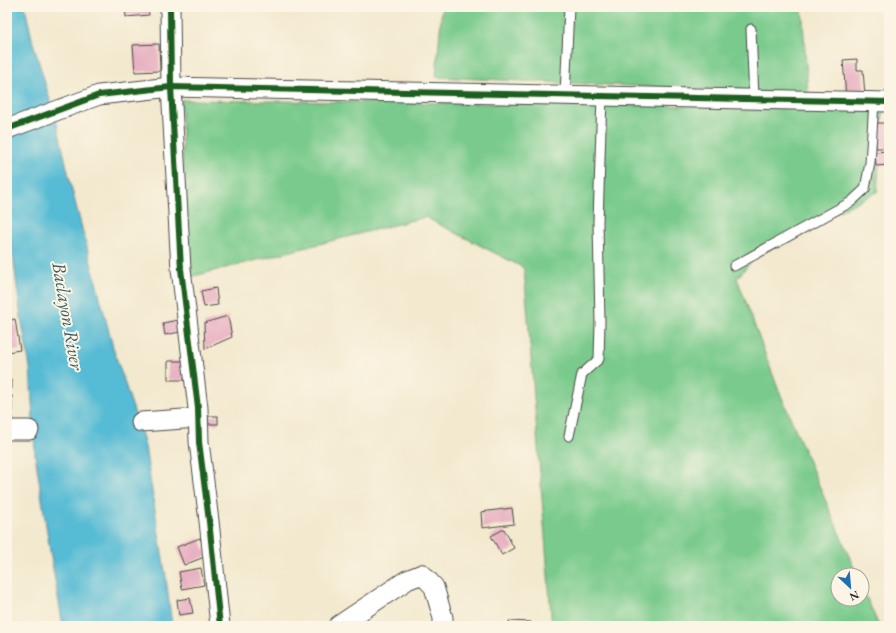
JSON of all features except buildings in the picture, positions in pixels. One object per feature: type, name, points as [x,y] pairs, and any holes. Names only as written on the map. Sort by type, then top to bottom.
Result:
[{"type":"street","points":[[170,7],[171,87],[181,269],[195,380],[199,442],[220,626]]},
{"type":"street","points":[[7,129],[99,95],[171,87],[881,102]]},
{"type":"street","points":[[141,422],[198,418]]},
{"type":"street","points":[[7,430],[29,430]]},
{"type":"street","points":[[338,626],[407,580],[422,574],[434,587],[443,626]]},
{"type":"lane","points":[[565,95],[569,7]]},
{"type":"lane","points":[[751,29],[754,99]]},
{"type":"lane","points":[[569,436],[582,374],[600,359],[598,222],[602,96]]},
{"type":"lane","points":[[734,266],[851,202],[865,189],[881,102]]},
{"type":"green space","points":[[442,7],[802,7],[808,94],[436,77]]},
{"type":"green space","points":[[181,100],[883,108],[877,192],[790,236],[753,260],[737,278],[777,386],[854,567],[830,567],[830,607],[870,607],[870,605],[879,626],[552,626],[524,268],[425,217],[186,278]]},
{"type":"water","name":"Baclayon River","points":[[7,7],[25,7],[32,39],[57,124],[73,194],[114,351],[144,441],[166,578],[172,626],[63,626],[35,454],[30,367],[21,318],[7,209]]},
{"type":"cycle path","points":[[170,7],[171,87],[181,269],[198,408],[199,442],[220,626]]},
{"type":"cycle path","points":[[7,129],[99,95],[171,87],[889,102]]}]
